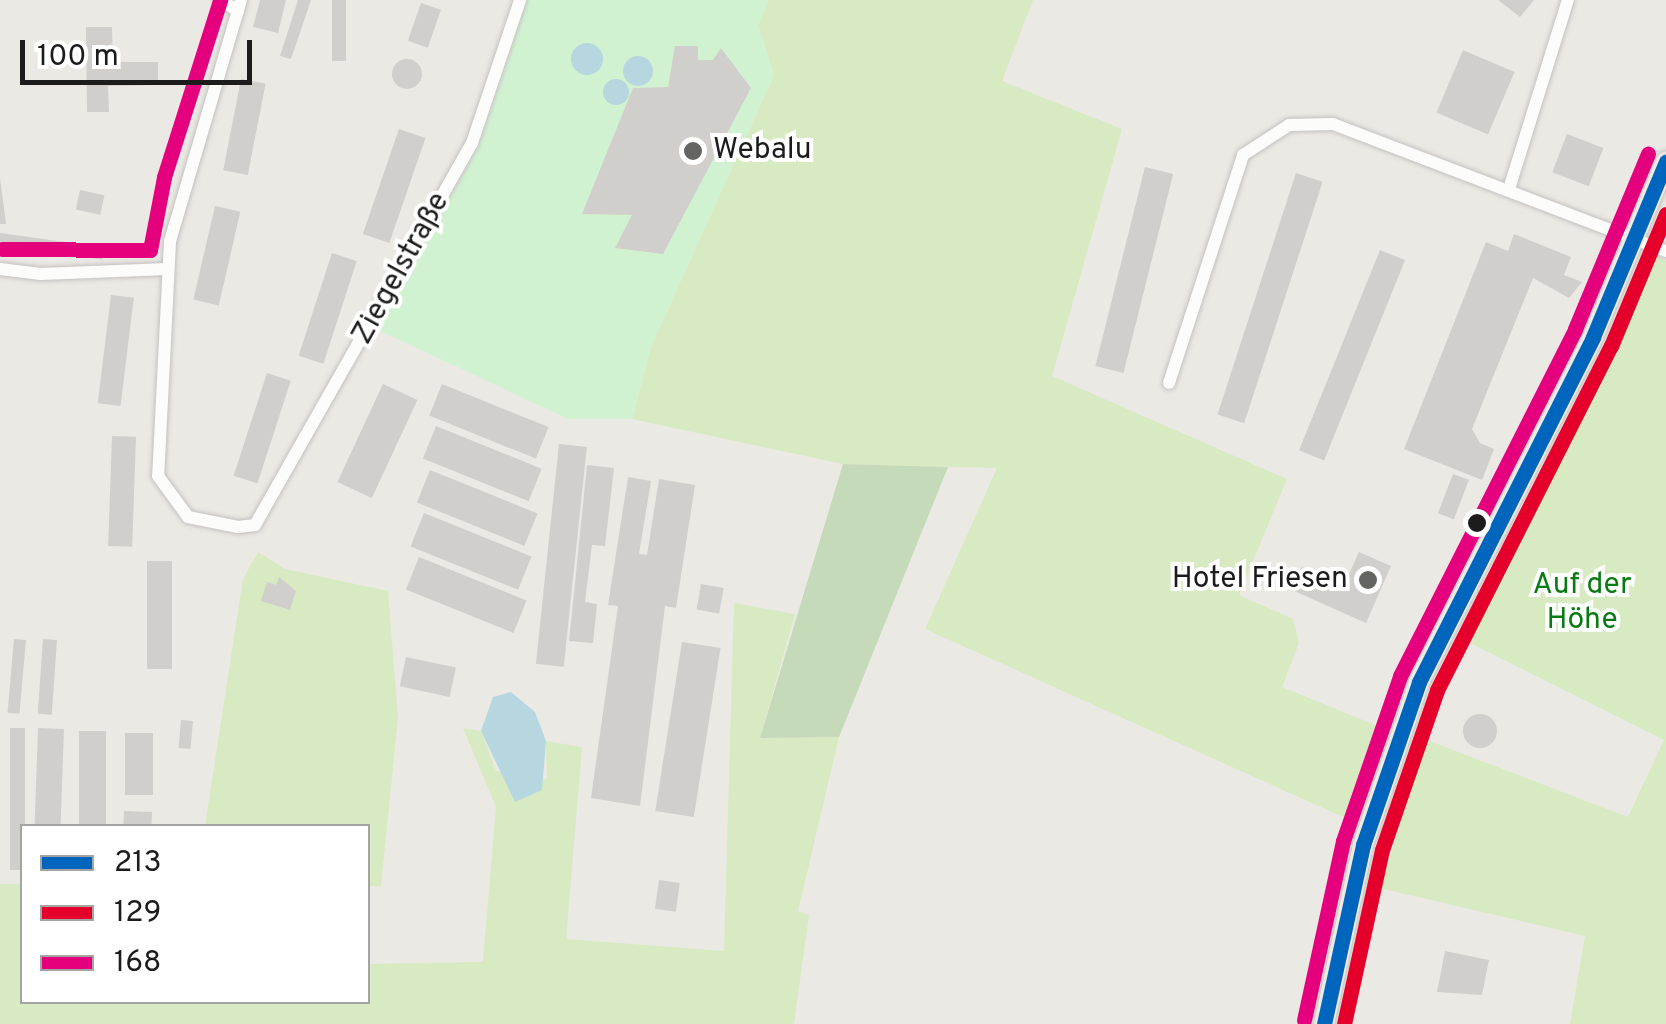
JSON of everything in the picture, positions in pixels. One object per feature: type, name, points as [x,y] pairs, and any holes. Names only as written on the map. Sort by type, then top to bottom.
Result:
[{"type":"main road","points":[[1324,1024],[1363,845],[1418,682],[1557,412],[1636,240],[1666,162]]},
{"type":"street","points":[[0,269],[41,274],[167,269],[183,183],[239,6],[220,0]]},
{"type":"street","name":"Ziegelstraße","points":[[167,269],[158,476],[188,517],[256,525],[472,143],[520,0]]},
{"type":"street","points":[[1508,189],[1568,0]]},
{"type":"street","points":[[1169,383],[1243,155],[1289,126],[1333,124],[1666,251]]},
{"type":"green space","points":[[527,0],[769,0],[758,26],[774,75],[651,347],[632,419],[568,419],[378,330],[480,144]]},
{"type":"green space","points":[[769,0],[1033,0],[1002,81],[1122,129],[1052,376],[1287,479],[1239,595],[1293,619],[1299,643],[1282,687],[1387,730],[1352,821],[925,629],[997,468],[843,464],[632,419],[651,347],[774,75],[758,25]]},
{"type":"green space","name":"Auf der Höhe","points":[[1655,256],[1666,261],[1666,1024],[1570,1024],[1585,936],[1380,888],[1427,740],[1628,817],[1664,740],[1468,642]]},
{"type":"green space","points":[[843,464],[948,467],[839,737],[760,738]]},
{"type":"green space","points":[[258,552],[285,569],[388,591],[398,718],[381,886],[370,886],[370,824],[205,824],[243,579]]},
{"type":"green space","points":[[734,603],[795,614],[760,738],[839,737],[798,911],[809,915],[794,1024],[0,1024],[0,884],[20,884],[20,1004],[370,1004],[370,964],[483,962],[496,807],[463,728],[481,731],[496,771],[547,779],[546,741],[582,747],[566,939],[724,951]]},
{"type":"water","points":[[587,43],[598,48],[603,59],[598,70],[587,75],[576,70],[571,59],[576,48]]},
{"type":"water","points":[[638,56],[649,60],[653,71],[649,82],[638,86],[627,82],[623,71],[627,60]]},
{"type":"water","points":[[616,79],[625,83],[629,92],[625,101],[616,105],[607,101],[603,92],[607,83]]},
{"type":"water","points":[[511,692],[535,712],[546,741],[542,790],[515,802],[481,731],[493,697]]},
{"type":"building","points":[[260,0],[286,0],[278,33],[253,27]]},
{"type":"building","points":[[298,0],[311,0],[291,59],[280,56]]},
{"type":"building","points":[[332,0],[346,0],[346,61],[332,61]]},
{"type":"building","points":[[1498,0],[1534,0],[1520,17]]},
{"type":"building","points":[[421,3],[441,10],[428,48],[408,41]]},
{"type":"building","points":[[86,27],[112,27],[113,62],[158,62],[158,85],[108,86],[109,112],[87,112]]},
{"type":"building","points":[[675,46],[698,46],[698,60],[713,60],[721,48],[751,88],[663,254],[615,248],[632,215],[582,214],[633,88],[668,87]]},
{"type":"building","points":[[1463,50],[1515,72],[1488,134],[1436,113]]},
{"type":"building","points":[[407,59],[417,64],[422,74],[417,84],[407,89],[397,84],[392,74],[397,64]]},
{"type":"building","points":[[241,79],[266,84],[248,175],[223,170]]},
{"type":"building","points":[[399,129],[425,138],[389,243],[363,234]]},
{"type":"building","points":[[1567,134],[1603,148],[1589,186],[1552,172]]},
{"type":"building","points":[[1145,167],[1173,174],[1124,373],[1095,366]]},
{"type":"building","points":[[1296,173],[1323,182],[1244,423],[1218,415]]},
{"type":"building","points":[[0,178],[6,224],[0,224]]},
{"type":"building","points":[[80,190],[104,195],[100,215],[76,210]]},
{"type":"building","points":[[215,206],[240,212],[219,305],[193,300]]},
{"type":"building","points":[[0,233],[104,248],[102,259],[0,245]]},
{"type":"building","points":[[1514,234],[1571,257],[1564,275],[1582,282],[1569,298],[1533,278],[1472,429],[1480,443],[1494,449],[1482,480],[1404,449],[1486,242],[1508,251]]},
{"type":"building","points":[[1380,250],[1405,260],[1324,460],[1299,450]]},
{"type":"building","points":[[332,253],[357,261],[323,364],[299,356]]},
{"type":"building","points":[[111,295],[134,298],[121,406],[98,403]]},
{"type":"building","points":[[267,373],[291,381],[257,483],[234,476]]},
{"type":"building","points":[[383,384],[417,400],[372,498],[337,482]]},
{"type":"building","points":[[442,384],[549,427],[536,459],[429,416]]},
{"type":"building","points":[[436,426],[542,469],[529,501],[423,458]]},
{"type":"building","points":[[112,436],[136,437],[132,547],[108,546]]},
{"type":"building","points":[[559,444],[587,447],[564,667],[536,664]]},
{"type":"building","points":[[587,465],[614,468],[605,546],[592,545],[585,602],[597,604],[593,643],[569,641]]},
{"type":"building","points":[[430,470],[538,513],[524,546],[417,502]]},
{"type":"building","points":[[1453,474],[1469,480],[1454,519],[1438,513]]},
{"type":"building","points":[[628,477],[651,481],[639,554],[647,555],[659,479],[695,485],[676,608],[665,606],[640,806],[591,798],[618,606],[608,605]]},
{"type":"building","points":[[424,513],[532,556],[518,590],[411,546]]},
{"type":"building","points":[[1359,552],[1391,566],[1366,623],[1292,590],[1302,567],[1344,585]]},
{"type":"building","points":[[419,557],[527,600],[513,633],[406,589]]},
{"type":"building","points":[[147,561],[172,561],[172,669],[147,669]]},
{"type":"building","points":[[279,577],[296,591],[290,610],[261,601],[267,582],[276,585]]},
{"type":"building","points":[[701,584],[724,588],[719,614],[696,610]]},
{"type":"building","points":[[14,639],[26,640],[20,714],[8,713]]},
{"type":"building","points":[[43,639],[57,640],[52,715],[38,714]]},
{"type":"building","points":[[682,642],[721,648],[694,817],[655,811]]},
{"type":"building","points":[[406,657],[456,668],[450,697],[400,686]]},
{"type":"building","points":[[1480,714],[1492,719],[1497,731],[1492,743],[1480,748],[1468,743],[1463,731],[1468,719]]},
{"type":"building","points":[[181,720],[193,721],[191,749],[179,748]]},
{"type":"building","points":[[10,728],[25,728],[25,824],[20,824],[20,870],[10,870]]},
{"type":"building","points":[[38,728],[64,729],[61,824],[35,824]]},
{"type":"building","points":[[79,731],[106,731],[106,824],[79,824]]},
{"type":"building","points":[[125,733],[153,733],[153,795],[125,795]]},
{"type":"building","points":[[124,811],[152,812],[152,824],[124,824]]},
{"type":"building","points":[[659,880],[680,883],[676,912],[655,909]]},
{"type":"building","points":[[1445,951],[1489,960],[1482,995],[1437,992]]},
{"type":"transit line","name":"168","points":[[2,249],[150,250],[164,177],[220,0]]},
{"type":"transit line","name":"168","points":[[1304,1020],[1343,841],[1400,676],[1575,329],[1648,154]]},
{"type":"transit line","name":"213","points":[[1324,1024],[1363,845],[1419,682],[1593,337],[1666,162]]},
{"type":"transit line","name":"129","points":[[1344,1024],[1382,850],[1437,690],[1611,346],[1666,214]]},
{"type":"place","name":"Webalu","points":[[693,151]]},
{"type":"place","name":"Hotel Friesen","points":[[1368,580]]}]
